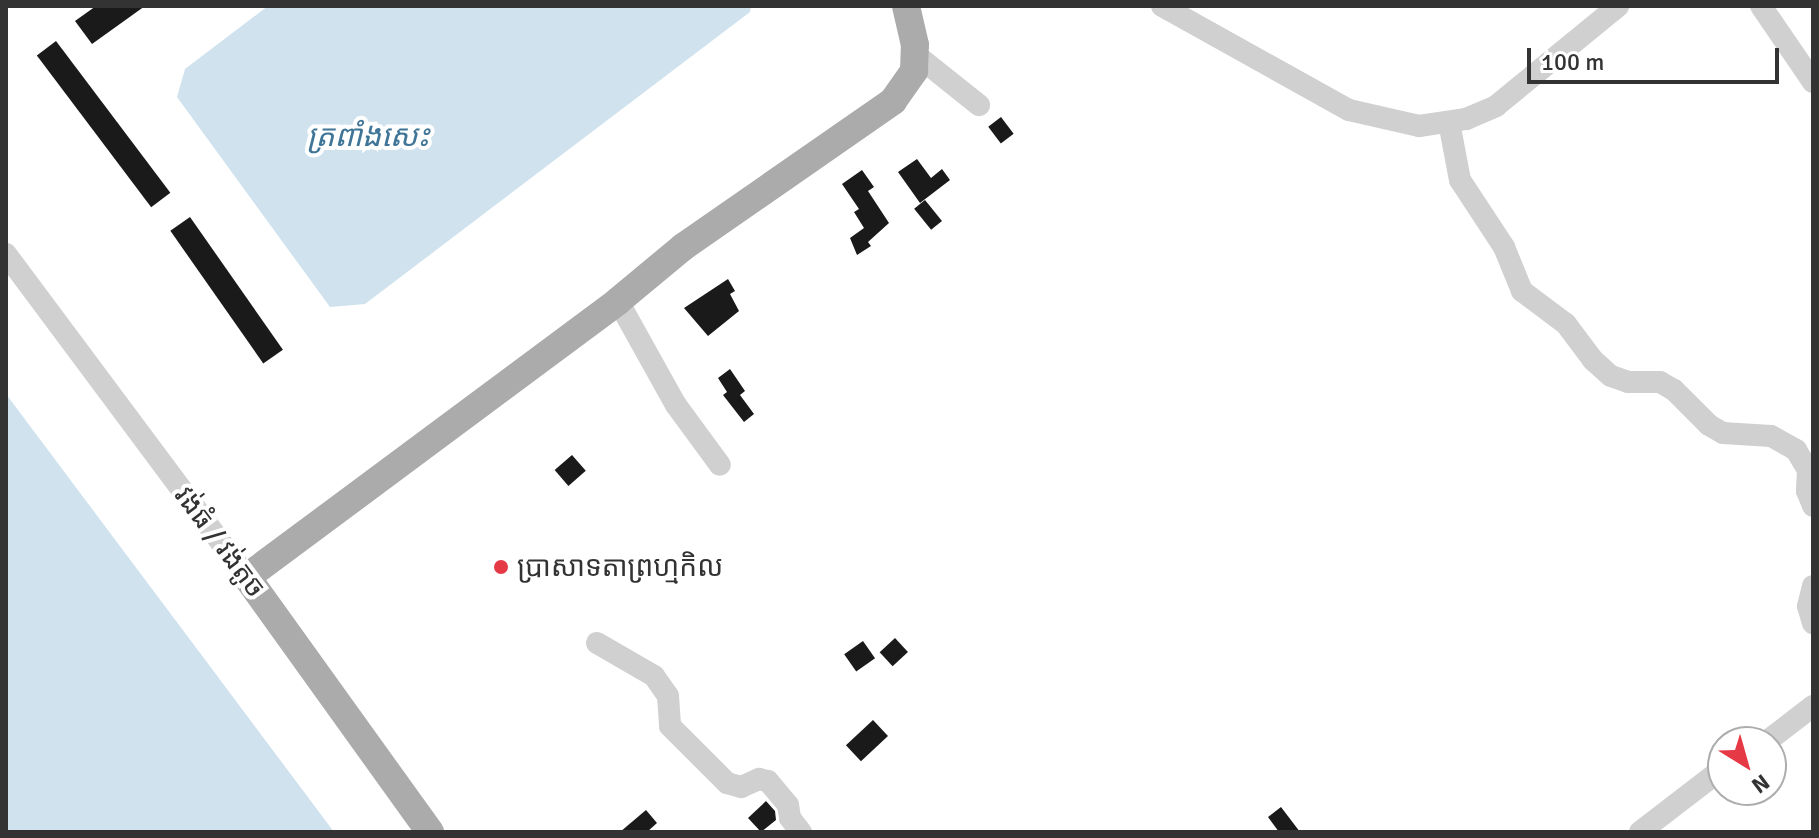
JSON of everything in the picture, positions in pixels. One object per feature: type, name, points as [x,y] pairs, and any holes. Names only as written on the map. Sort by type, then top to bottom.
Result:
[{"type":"main road","points":[[247,577],[618,301],[683,247],[893,101],[914,71],[915,54],[906,6]]},
{"type":"main road","name":"វង់ធំ / វង់តូច","points":[[247,577],[430,832]]},
{"type":"street","points":[[1162,6],[1349,110],[1419,126],[1449,122],[1496,106],[1618,6]]},
{"type":"street","points":[[1761,6],[1813,82]]},
{"type":"street","points":[[915,54],[979,105]]},
{"type":"street","points":[[1449,122],[1460,180],[1474,206],[1504,247],[1522,291],[1566,324],[1593,360],[1611,376],[1628,382],[1660,382],[1682,398],[1709,425],[1723,433],[1771,436],[1796,450],[1808,470],[1807,491],[1813,506]]},
{"type":"street","name":"វង់ធំ / វង់តូច","points":[[6,254],[247,577]]},
{"type":"street","points":[[618,301],[676,405],[720,465]]},
{"type":"street","points":[[1813,586],[1808,606],[1813,623]]},
{"type":"street","points":[[597,643],[654,676],[668,696],[670,726],[727,783],[741,787],[759,779],[768,781],[788,805],[790,818],[801,832]]},
{"type":"street","points":[[1787,726],[1813,706]]},
{"type":"street","points":[[1640,832],[1707,780]]},
{"type":"water","name":"ត្រពាំងសេះ","points":[[268,6],[751,6],[750,12],[365,304],[330,307],[177,97],[185,69]]},
{"type":"water","points":[[6,394],[334,832],[6,832]]},
{"type":"building","points":[[96,6],[145,6],[92,44],[75,21]]},
{"type":"building","points":[[56,41],[170,193],[151,207],[37,55]]},
{"type":"building","points":[[1001,117],[1014,134],[1001,143],[988,127]]},
{"type":"building","points":[[917,159],[931,178],[942,169],[950,180],[920,203],[898,172]]},
{"type":"building","points":[[862,170],[874,187],[868,191],[889,223],[868,242],[871,246],[857,255],[850,238],[864,228],[854,212],[859,209],[842,184]]},
{"type":"building","points":[[925,200],[942,221],[931,230],[914,209]]},
{"type":"building","points":[[190,217],[283,350],[263,363],[170,231]]},
{"type":"building","points":[[728,279],[735,291],[730,294],[739,311],[708,336],[684,308]]},
{"type":"building","points":[[730,369],[745,391],[740,395],[754,414],[744,422],[723,395],[727,392],[718,378]]},
{"type":"building","points":[[572,455],[586,471],[568,486],[555,470]]},
{"type":"building","points":[[895,638],[908,652],[893,666],[880,652]]},
{"type":"building","points":[[863,641],[875,658],[856,671],[844,654]]},
{"type":"building","points":[[873,720],[888,736],[861,761],[846,745]]},
{"type":"building","points":[[766,801],[775,811],[776,820],[761,832],[748,818]]},
{"type":"building","points":[[1281,807],[1300,832],[1279,832],[1268,817]]},
{"type":"building","points":[[646,810],[657,823],[647,832],[620,832]]},
{"type":"place","name":"ប្រាសាទតាព្រហ្មកិល","points":[[501,567]]}]
